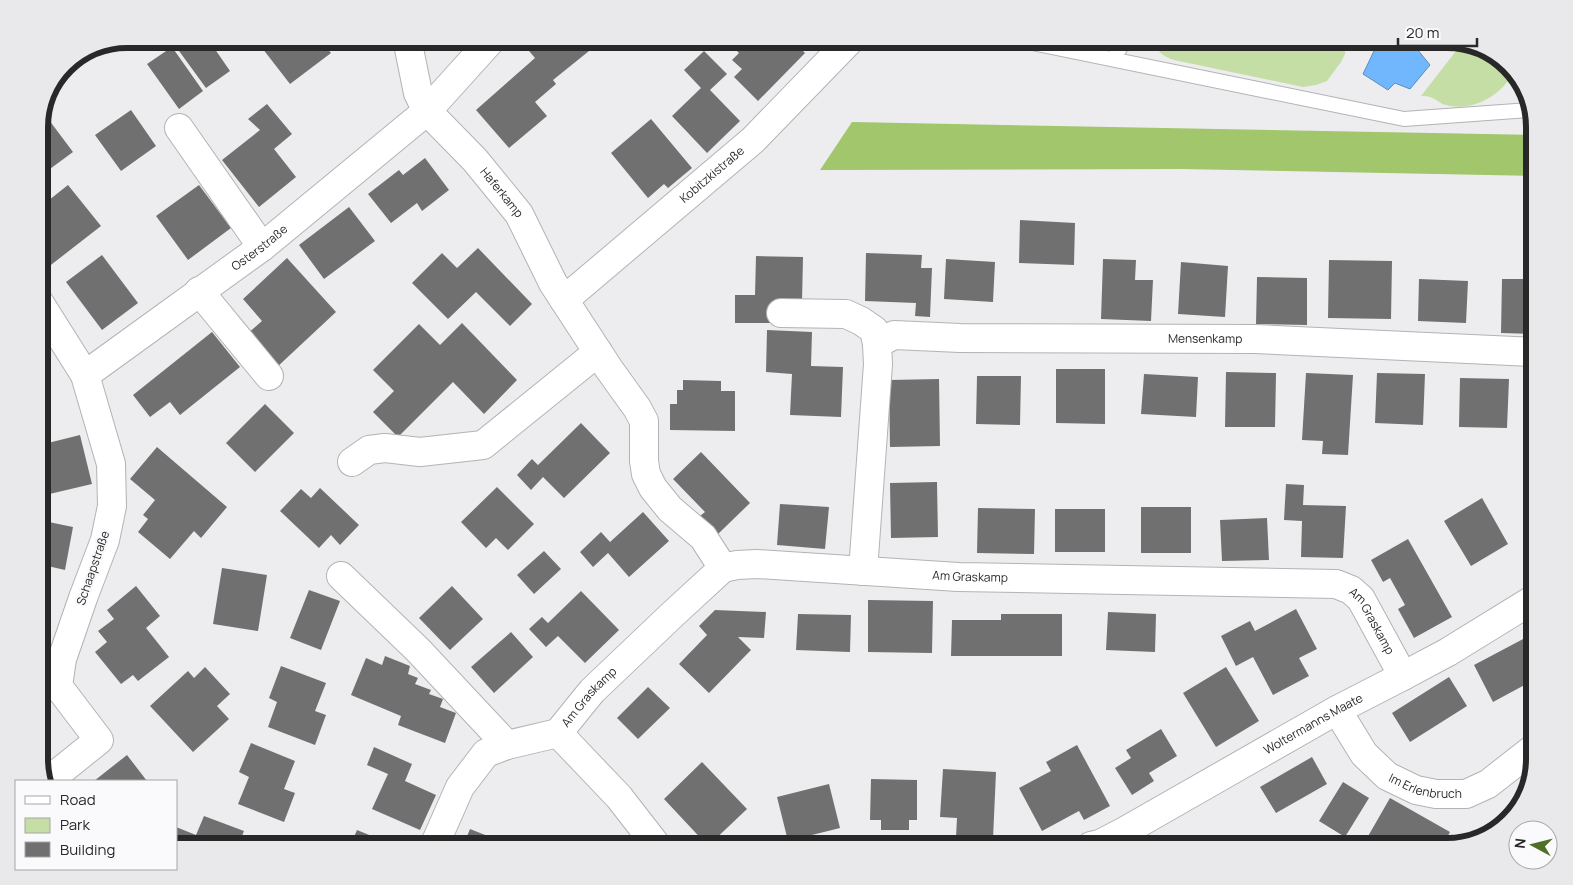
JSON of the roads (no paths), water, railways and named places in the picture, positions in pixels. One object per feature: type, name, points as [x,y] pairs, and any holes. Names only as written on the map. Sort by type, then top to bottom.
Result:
[{"type":"street","name":"Haferkamp","points":[[409,48],[418,93],[427,111],[475,160],[519,214],[564,300],[637,408],[644,421],[644,461],[646,474],[654,488],[670,509],[703,537],[723,568]]},
{"type":"street","name":"Osterstraße","points":[[85,375],[262,247],[427,111],[484,48]]},
{"type":"street","name":"Kobitzkistraße","points":[[564,300],[753,140],[842,48]]},
{"type":"street","points":[[179,128],[262,247]]},
{"type":"street","points":[[199,291],[269,376]]},
{"type":"street","points":[[781,313],[846,314],[874,330],[878,364],[863,571]]},
{"type":"street","name":"Schaapstraße","points":[[48,316],[85,375],[111,464],[112,506],[105,540],[62,659],[58,686],[100,740],[50,779]]},
{"type":"street","name":"Mensenkamp","points":[[877,344],[894,335],[970,338],[1255,339],[1525,352]]},
{"type":"street","points":[[352,462],[369,450],[385,448],[420,452],[483,445],[598,352]]},
{"type":"street","name":"Am Graskamp","points":[[438,838],[460,787],[486,753],[507,745],[558,733],[592,691],[723,568],[757,564],[958,576],[1336,584],[1351,590],[1361,599],[1404,676]]},
{"type":"street","points":[[341,576],[418,650],[507,745]]},
{"type":"street","name":"Woltermanns Maate","points":[[1112,838],[1336,710],[1404,676],[1526,604]]},
{"type":"street","name":"Im Erlenbruch","points":[[1336,710],[1364,754],[1387,776],[1416,790],[1436,794],[1466,794],[1488,784],[1526,754]]},
{"type":"street","name":"Am Graskamp","points":[[558,733],[619,797],[651,838]]},
{"type":"lane","points":[[1058,48],[1404,119],[1524,110]]},
{"type":"lane","points":[[1113,59],[1120,48]]},
{"type":"water","points":[[1373,48],[1417,48],[1430,65],[1410,89],[1395,83],[1388,90],[1363,74],[1374,51]]}]
